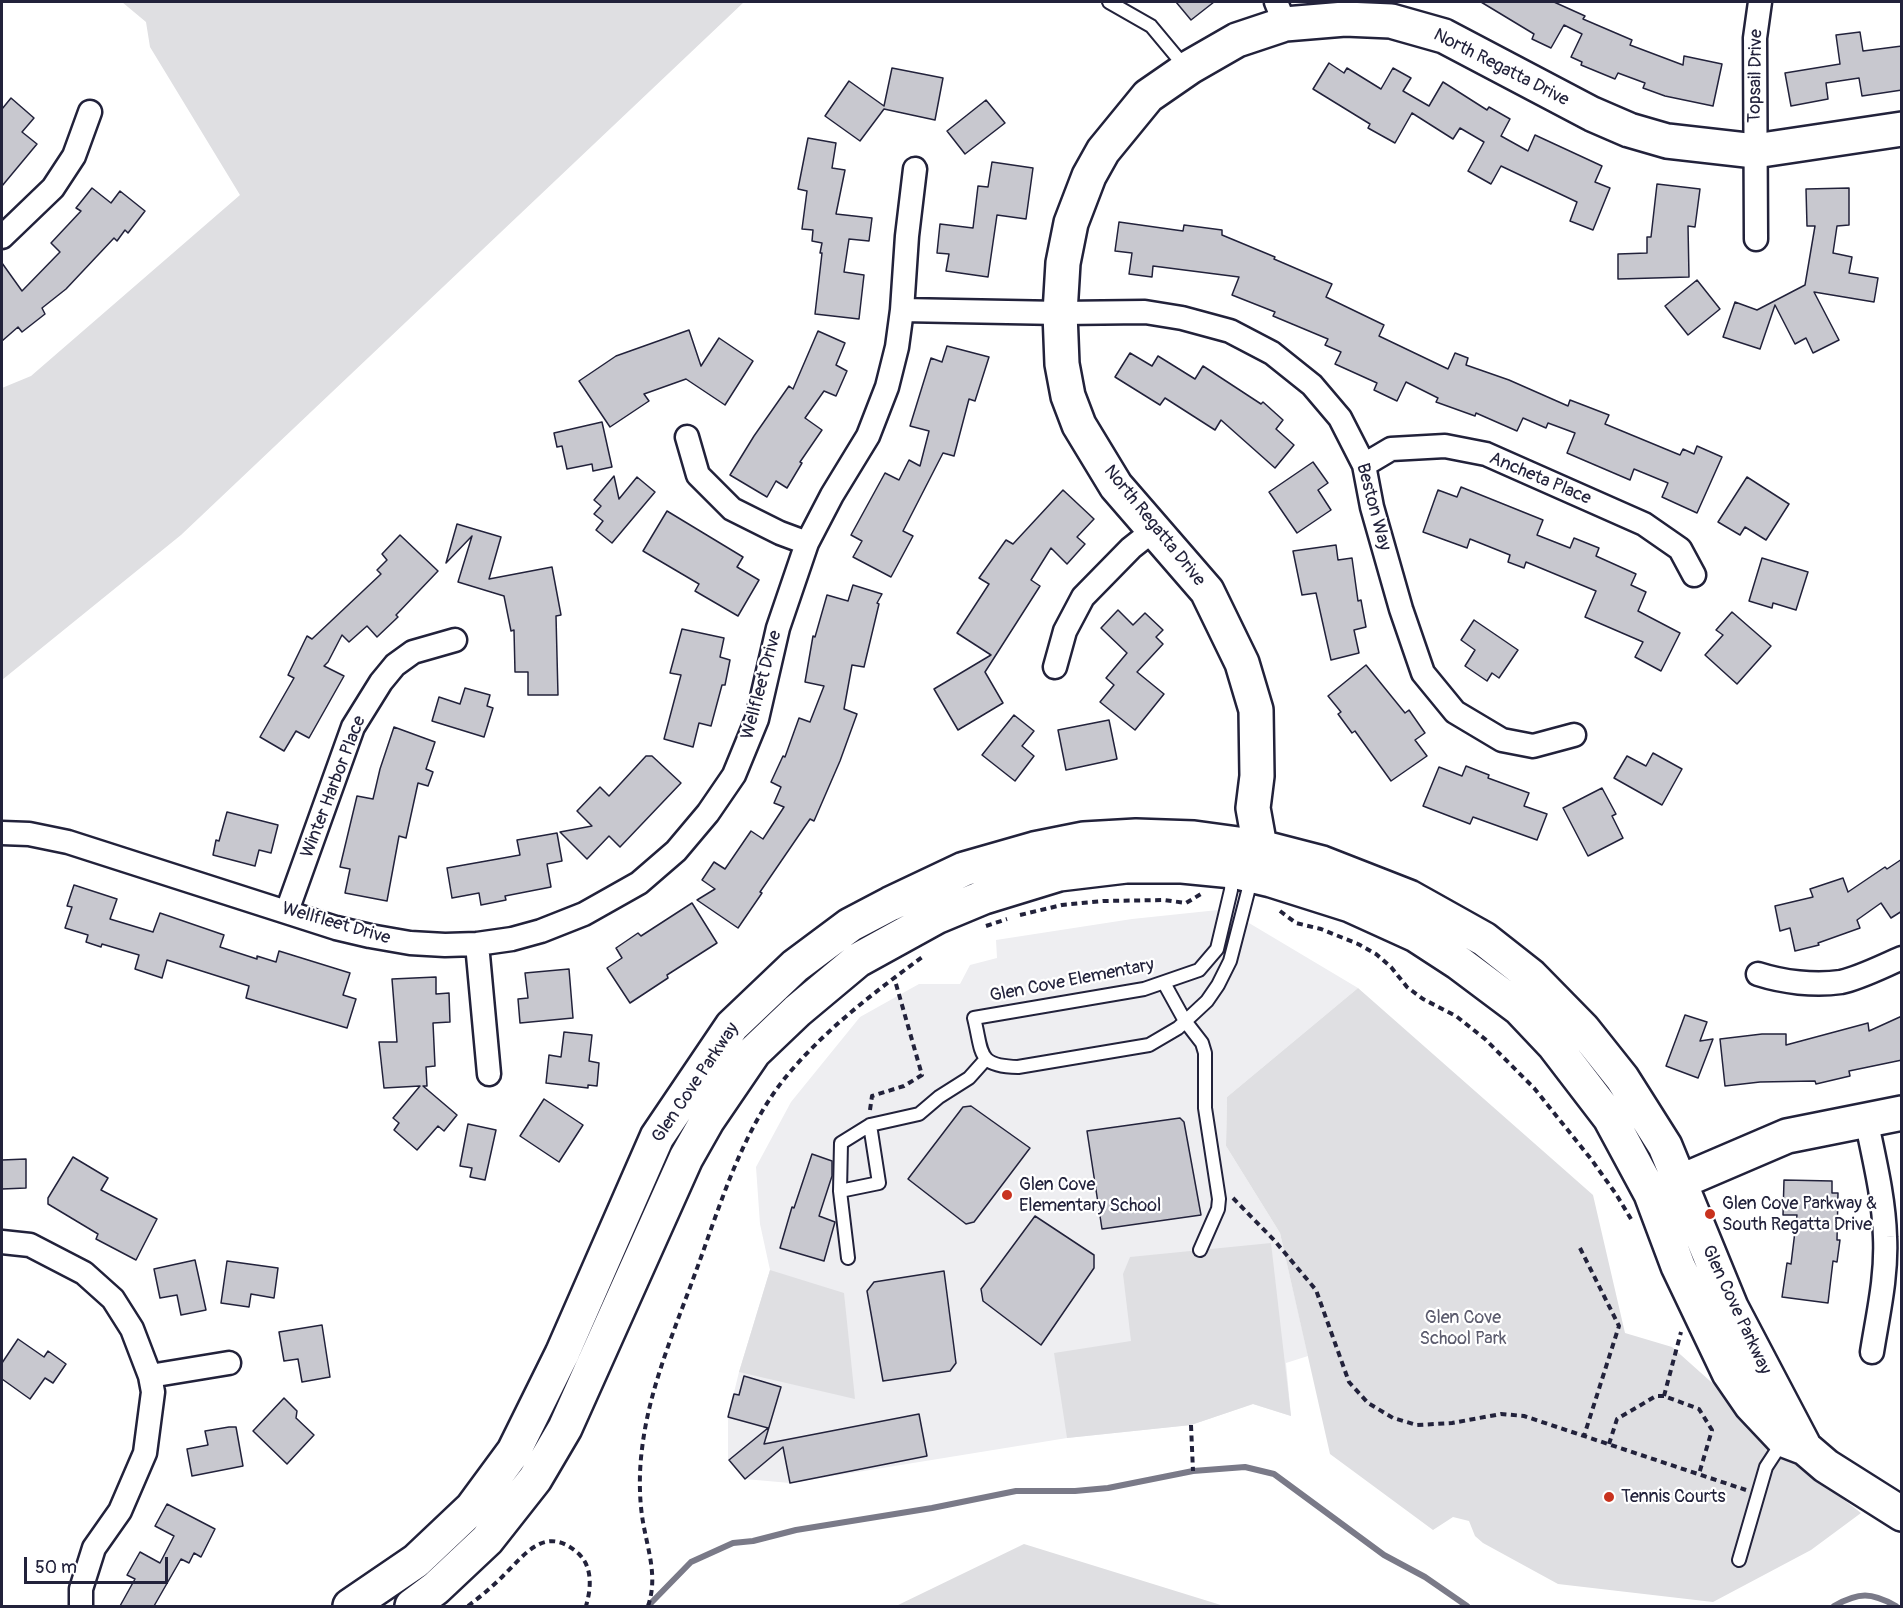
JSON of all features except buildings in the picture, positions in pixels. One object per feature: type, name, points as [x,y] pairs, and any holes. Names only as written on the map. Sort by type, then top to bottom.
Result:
[{"type":"main road","name":"North Regatta Drive","points":[[1244,865],[1257,776],[1256,710],[1242,663],[1207,591],[1116,486],[1079,426],[1068,396],[1062,364],[1060,313],[1063,263],[1071,223],[1089,176],[1103,151],[1148,96],[1187,69],[1281,13],[1391,21],[1444,36],[1592,114],[1629,130],[1667,141],[1755,151],[1902,129]]},
{"type":"main road","name":"Glen Cove Parkway","points":[[350,1606],[416,1561],[472,1508],[513,1451],[562,1354],[657,1137],[732,1026],[795,966],[850,925],[890,904],[974,866],[1034,849],[1084,839],[1136,836],[1194,838],[1244,865]]},
{"type":"main road","name":"Glen Cove Parkway","points":[[412,1606],[436,1588],[487,1540],[535,1479],[565,1428],[682,1168],[707,1121],[754,1052],[797,1011],[858,960],[936,916],[984,897],[1059,874],[1126,866],[1322,863],[1409,897],[1484,939],[1531,976],[1583,1029],[1622,1078],[1665,1146],[1666,1188],[1731,1307],[1795,1439],[1826,1466],[1902,1514]]},
{"type":"main road","points":[[1666,1188],[1787,1136],[1902,1113]]},
{"type":"street","name":"Topsail Drive","points":[[1756,239],[1755,38],[1760,2]]},
{"type":"street","points":[[2,237],[52,188],[74,156],[90,112]]},
{"type":"street","name":"Wellfleet Drive","points":[[2,833],[29,834],[68,842],[370,936],[410,943],[477,944],[512,939],[541,931],[584,914],[639,883],[676,851],[734,775],[757,719],[778,628],[807,543],[832,495],[868,436],[887,387],[897,347],[902,310],[907,236],[915,169]]},
{"type":"street","name":"Beston Way","points":[[902,310],[1145,312],[1182,318],[1230,331],[1272,353],[1312,385],[1340,418],[1364,465],[1372,507],[1401,609],[1423,673],[1455,712],[1502,741],[1533,746],[1574,735]]},
{"type":"street","points":[[687,437],[698,475],[732,509],[780,533],[807,543]]},
{"type":"street","name":"Ancheta Place","points":[[1364,465],[1391,449],[1445,446],[1486,454],[1644,524],[1680,549],[1694,575]]},
{"type":"street","points":[[1055,667],[1065,631],[1083,597],[1131,548],[1155,529]]},
{"type":"street","name":"Winter Harbor Place","points":[[287,911],[353,727],[369,700],[395,665],[404,658],[413,652],[455,640]]},
{"type":"street","points":[[477,944],[489,1074]]},
{"type":"street","points":[[1758,974],[1773,979],[1815,984],[1842,981],[1902,958]]},
{"type":"street","points":[[1866,1119],[1886,1238],[1883,1288],[1872,1352]]},
{"type":"street","points":[[2,1242],[30,1245],[84,1273],[113,1299],[132,1329],[150,1376],[153,1392],[145,1454],[120,1511],[94,1548],[81,1589],[81,1606]]},
{"type":"street","points":[[150,1376],[229,1364]]},
{"type":"lane","points":[[1109,2],[1151,26],[1187,69]]},
{"type":"lane","points":[[848,1258],[840,1191],[841,1143],[870,1125],[919,1114],[939,1097],[969,1078],[986,1059],[1001,1066],[1018,1067],[1149,1045],[1165,1036],[1185,1022],[1207,1001],[1230,961],[1244,865]]},
{"type":"lane","name":"Glen Cove Elementary","points":[[986,1059],[983,1056],[974,1018],[1134,991],[1199,970],[1217,949],[1244,865]]},
{"type":"lane","points":[[1164,983],[1185,1022],[1202,1043],[1205,1053],[1205,1108],[1219,1199],[1218,1209],[1200,1250]]},
{"type":"lane","points":[[840,1191],[879,1183],[870,1125]]},
{"type":"lane","points":[[1739,1560],[1766,1467],[1795,1439]]},
{"type":"path","points":[[978,929],[1062,905],[1132,899],[1186,903],[1244,865],[1264,895],[1296,923],[1321,929],[1376,954],[1391,966],[1407,987],[1423,999],[1456,1016],[1485,1039],[1534,1088],[1591,1159],[1632,1220]]},
{"type":"path","points":[[648,1606],[653,1580],[651,1555],[643,1521],[641,1456],[651,1397],[718,1212],[748,1138],[763,1109],[786,1077],[820,1041],[894,977],[933,949]]},
{"type":"path","points":[[870,1125],[872,1096],[904,1086],[922,1075],[894,977]]},
{"type":"path","points":[[1219,1199],[1230,1196],[1245,1209],[1316,1290],[1349,1382],[1368,1403],[1393,1418],[1417,1425],[1452,1423],[1501,1414],[1524,1416],[1758,1494]]},
{"type":"path","points":[[1580,1248],[1619,1326],[1584,1436]]},
{"type":"path","points":[[1664,1396],[1682,1329]]},
{"type":"path","points":[[1609,1444],[1617,1419],[1656,1396],[1664,1396],[1699,1409],[1712,1430],[1699,1474]]},
{"type":"path","points":[[1191,1425],[1193,1472]]},
{"type":"path","points":[[468,1606],[490,1589],[526,1551],[541,1542],[556,1540],[571,1547],[582,1558],[589,1572],[590,1592],[586,1606]]},
{"type":"shaded area","name":"Glen Cove Elementary School","points":[[1218,910],[1249,923],[1358,988],[1227,1097],[1226,1146],[1280,1233],[1307,1351],[1308,1356],[1286,1363],[1291,1416],[1253,1404],[1191,1425],[1067,1438],[790,1483],[745,1479],[728,1460],[728,1417],[770,1270],[760,1224],[756,1167],[791,1102],[860,1017],[919,984],[960,984],[970,965],[997,958],[996,940],[1132,919]]},
{"type":"green space","points":[[122,2],[744,2],[181,535],[2,680],[2,388],[31,376],[240,195],[150,47],[146,22]]},
{"type":"green space","name":"Glen Cove School Park","points":[[1358,988],[1593,1195],[1625,1333],[1672,1347],[1747,1414],[1790,1458],[1861,1513],[1811,1550],[1713,1602],[1558,1584],[1483,1543],[1475,1536],[1469,1521],[1453,1517],[1433,1530],[1330,1454],[1280,1233],[1226,1146],[1227,1097]]},
{"type":"green space","points":[[1271,1243],[1291,1416],[1253,1404],[1191,1425],[1067,1438],[1054,1353],[1131,1341],[1123,1274],[1130,1257]]},
{"type":"green space","points":[[770,1270],[844,1293],[855,1399],[739,1372]]},
{"type":"green space","points":[[1024,1544],[1224,1606],[896,1606]]},
{"type":"waterway","points":[[650,1604],[691,1562],[733,1543],[1016,1491],[1075,1491],[1108,1488],[1193,1471],[1245,1467],[1274,1474],[1384,1555],[1425,1577],[1467,1606]]},
{"type":"waterway","points":[[1834,1606],[1858,1596],[1872,1596],[1896,1606]]},
{"type":"place","name":"Glen Cove Elementary School","points":[[1007,1195]]},
{"type":"place","name":"Glen Cove Parkway & South Regatta Drive","points":[[1710,1214]]},
{"type":"place","name":"Tennis Courts","points":[[1609,1497]]}]
